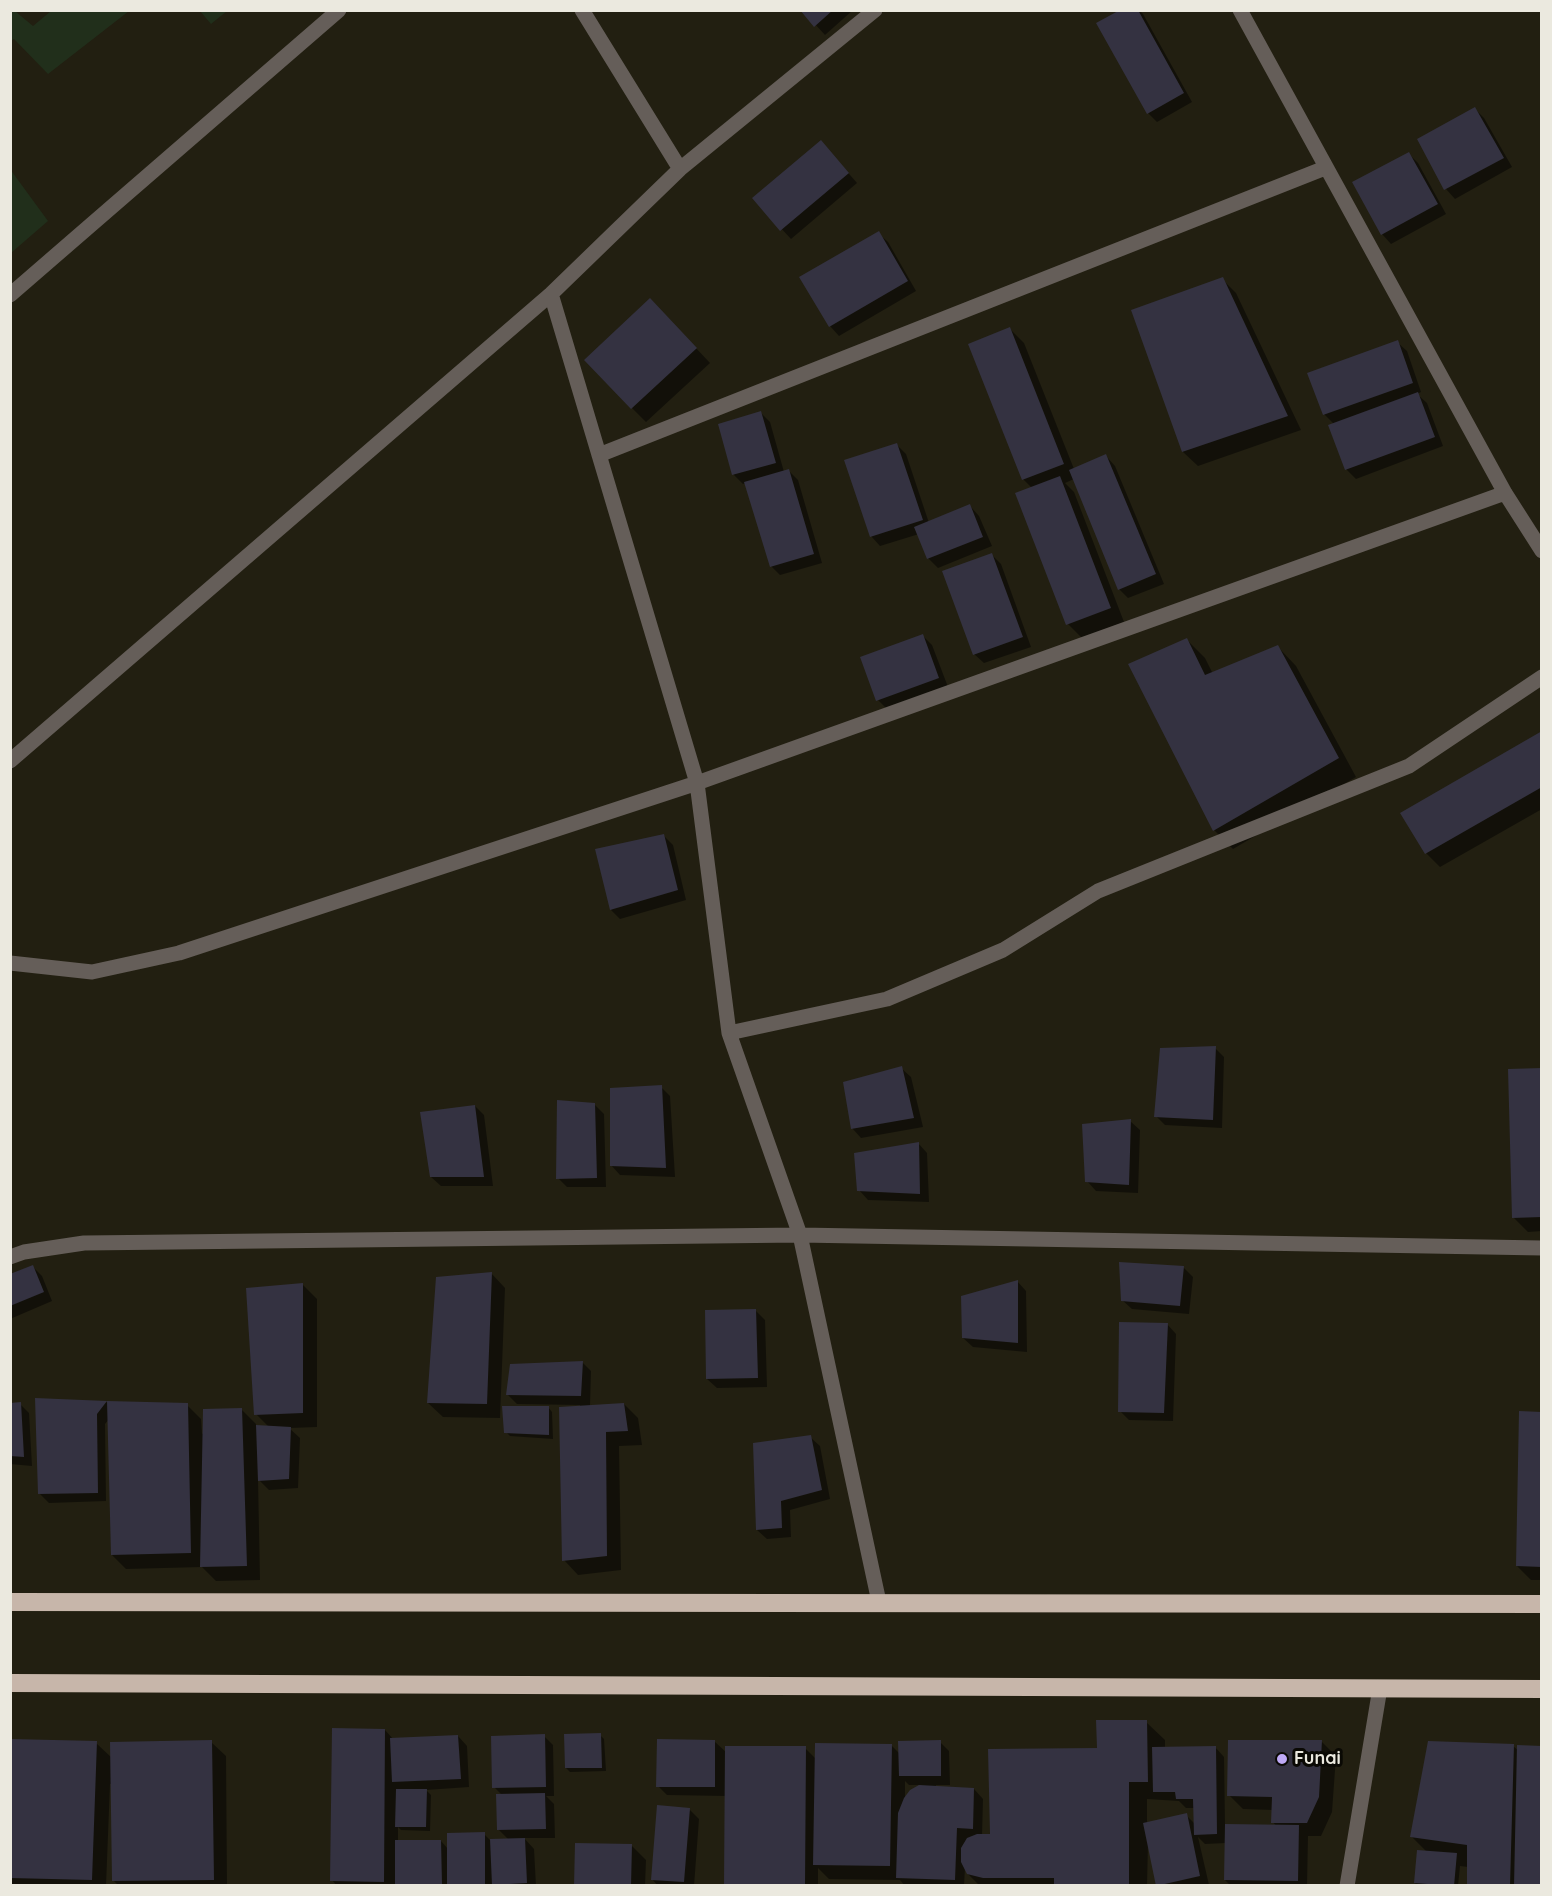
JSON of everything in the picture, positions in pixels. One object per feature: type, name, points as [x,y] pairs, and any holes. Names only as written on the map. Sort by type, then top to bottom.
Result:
[{"type":"highway","points":[[10,1602],[1542,1604]]},
{"type":"highway","points":[[10,1683],[1542,1689]]},
{"type":"street","points":[[10,295],[339,10]]},
{"type":"street","points":[[582,10],[680,169]]},
{"type":"street","points":[[10,762],[551,294],[680,169],[875,10]]},
{"type":"street","points":[[1240,10],[1505,493],[1542,551]]},
{"type":"street","points":[[599,455],[1325,168]]},
{"type":"street","points":[[551,294],[697,783],[729,1033],[800,1235],[879,1602]]},
{"type":"street","points":[[10,963],[92,972],[179,953],[697,783],[1505,493]]},
{"type":"street","points":[[729,1033],[887,999],[1003,950],[1098,891],[1409,766],[1542,677]]},
{"type":"street","points":[[10,1257],[24,1252],[84,1243],[800,1235],[1542,1248]]},
{"type":"street","points":[[1347,1886],[1380,1688]]},
{"type":"green space","points":[[11,10],[33,26],[51,11],[129,11],[48,74],[14,39],[11,41]]},
{"type":"green space","points":[[200,11],[227,11],[211,24]]},
{"type":"green space","points":[[10,169],[48,221],[11,253],[10,253]]},
{"type":"building","points":[[800,10],[833,10],[814,27]]},
{"type":"building","points":[[1120,10],[1138,10],[1184,93],[1147,114],[1096,23]]},
{"type":"building","points":[[1475,107],[1504,158],[1444,190],[1417,139]]},
{"type":"building","points":[[821,140],[849,173],[780,231],[752,198]]},
{"type":"building","points":[[1409,152],[1438,204],[1381,235],[1352,182]]},
{"type":"building","points":[[879,231],[908,281],[829,327],[799,277]]},
{"type":"building","points":[[1223,277],[1288,416],[1182,452],[1131,310]]},
{"type":"building","points":[[650,298],[697,348],[631,409],[584,360]]},
{"type":"building","points":[[1010,327],[1064,464],[1022,480],[968,344]]},
{"type":"building","points":[[1398,340],[1413,383],[1323,415],[1307,373]]},
{"type":"building","points":[[1418,392],[1435,437],[1345,470],[1328,425]]},
{"type":"building","points":[[761,411],[776,463],[732,475],[718,424]]},
{"type":"building","points":[[897,443],[923,520],[870,537],[844,460]]},
{"type":"building","points":[[1106,454],[1156,574],[1118,590],[1069,470]]},
{"type":"building","points":[[789,469],[814,554],[770,567],[744,482]]},
{"type":"building","points":[[1060,476],[1111,608],[1066,625],[1015,493]]},
{"type":"building","points":[[970,504],[983,537],[927,559],[914,527]]},
{"type":"building","points":[[992,553],[1023,637],[973,655],[942,571]]},
{"type":"building","points":[[923,634],[939,678],[876,701],[860,657]]},
{"type":"building","points":[[1187,638],[1205,675],[1278,645],[1339,758],[1213,831],[1128,664]]},
{"type":"building","points":[[1542,731],[1542,787],[1425,854],[1400,813]]},
{"type":"building","points":[[664,834],[678,890],[610,910],[595,849]]},
{"type":"building","points":[[1216,1046],[1213,1120],[1154,1117],[1160,1048]]},
{"type":"building","points":[[902,1066],[914,1118],[851,1129],[843,1082]]},
{"type":"building","points":[[1542,1068],[1542,1217],[1512,1218],[1508,1069]]},
{"type":"building","points":[[662,1085],[666,1168],[610,1166],[610,1088]]},
{"type":"building","points":[[557,1100],[595,1103],[597,1178],[556,1179]]},
{"type":"building","points":[[475,1105],[484,1177],[430,1177],[420,1112]]},
{"type":"building","points":[[1131,1119],[1129,1185],[1085,1182],[1082,1124]]},
{"type":"building","points":[[919,1142],[920,1194],[857,1191],[854,1153]]},
{"type":"building","points":[[1119,1262],[1184,1266],[1180,1306],[1121,1301]]},
{"type":"building","points":[[33,1265],[44,1292],[10,1306],[10,1274]]},
{"type":"building","points":[[492,1272],[487,1404],[427,1403],[436,1277]]},
{"type":"building","points":[[1018,1280],[1018,1343],[962,1338],[961,1296]]},
{"type":"building","points":[[303,1283],[303,1413],[254,1415],[246,1288]]},
{"type":"building","points":[[756,1309],[758,1378],[706,1379],[705,1310]]},
{"type":"building","points":[[1119,1322],[1168,1323],[1164,1413],[1118,1412]]},
{"type":"building","points":[[583,1361],[581,1396],[506,1395],[510,1364]]},
{"type":"building","points":[[35,1398],[107,1401],[97,1414],[98,1493],[38,1494]]},
{"type":"building","points":[[107,1401],[188,1403],[191,1553],[111,1555]]},
{"type":"building","points":[[21,1402],[24,1457],[10,1456],[10,1403]]},
{"type":"building","points":[[624,1403],[628,1431],[606,1432],[607,1556],[562,1561],[559,1407]]},
{"type":"building","points":[[502,1406],[549,1406],[549,1435],[504,1433]]},
{"type":"building","points":[[242,1408],[247,1566],[200,1567],[203,1409]]},
{"type":"building","points":[[1519,1411],[1542,1412],[1542,1567],[1516,1566]]},
{"type":"building","points":[[256,1425],[291,1427],[289,1479],[258,1481]]},
{"type":"building","points":[[811,1435],[822,1490],[781,1501],[782,1528],[756,1530],[753,1443]]},
{"type":"building","points":[[1096,1720],[1147,1720],[1148,1782],[1129,1782],[1129,1885],[1054,1886],[1054,1878],[983,1878],[967,1874],[961,1862],[961,1848],[967,1838],[977,1834],[990,1834],[988,1749],[1097,1748]]},
{"type":"building","points":[[332,1728],[385,1729],[384,1882],[330,1881]]},
{"type":"building","points":[[601,1733],[602,1768],[565,1768],[564,1734]]},
{"type":"building","points":[[545,1734],[546,1787],[492,1788],[491,1736]]},
{"type":"building","points":[[458,1735],[461,1779],[392,1782],[390,1738]]},
{"type":"building","points":[[10,1739],[97,1741],[92,1880],[10,1878]]},
{"type":"building","points":[[657,1739],[715,1740],[715,1787],[656,1787]]},
{"type":"building","points":[[212,1740],[214,1880],[112,1881],[110,1742]]},
{"type":"building","points":[[941,1740],[941,1776],[899,1776],[898,1741]]},
{"type":"building","points":[[1228,1740],[1322,1740],[1319,1797],[1307,1823],[1271,1823],[1272,1797],[1227,1796]]},
{"type":"building","points":[[1428,1741],[1514,1744],[1510,1886],[1467,1886],[1467,1845],[1410,1837]]},
{"type":"building","points":[[815,1743],[892,1744],[890,1866],[813,1865]]},
{"type":"building","points":[[1517,1745],[1542,1746],[1542,1886],[1514,1886]]},
{"type":"building","points":[[725,1746],[806,1746],[805,1886],[724,1886]]},
{"type":"building","points":[[1216,1746],[1217,1834],[1194,1835],[1193,1799],[1176,1799],[1175,1792],[1153,1792],[1152,1747]]},
{"type":"building","points":[[919,1785],[974,1788],[973,1829],[957,1828],[955,1880],[896,1878],[898,1813],[910,1790]]},
{"type":"building","points":[[396,1789],[427,1789],[426,1827],[395,1827]]},
{"type":"building","points":[[545,1793],[546,1829],[497,1830],[496,1794]]},
{"type":"building","points":[[657,1805],[690,1808],[684,1882],[651,1880]]},
{"type":"building","points":[[1187,1813],[1200,1876],[1156,1886],[1143,1823]]},
{"type":"building","points":[[1225,1824],[1299,1825],[1298,1881],[1224,1880]]},
{"type":"building","points":[[485,1832],[485,1886],[447,1886],[447,1833]]},
{"type":"building","points":[[525,1838],[527,1883],[492,1885],[490,1839]]},
{"type":"building","points":[[395,1840],[441,1840],[442,1884],[395,1884]]},
{"type":"building","points":[[575,1843],[632,1844],[631,1886],[574,1886]]},
{"type":"building","points":[[1417,1850],[1457,1853],[1454,1886],[1414,1883]]},
{"type":"place","name":"Funai","points":[[1282,1759]]}]
